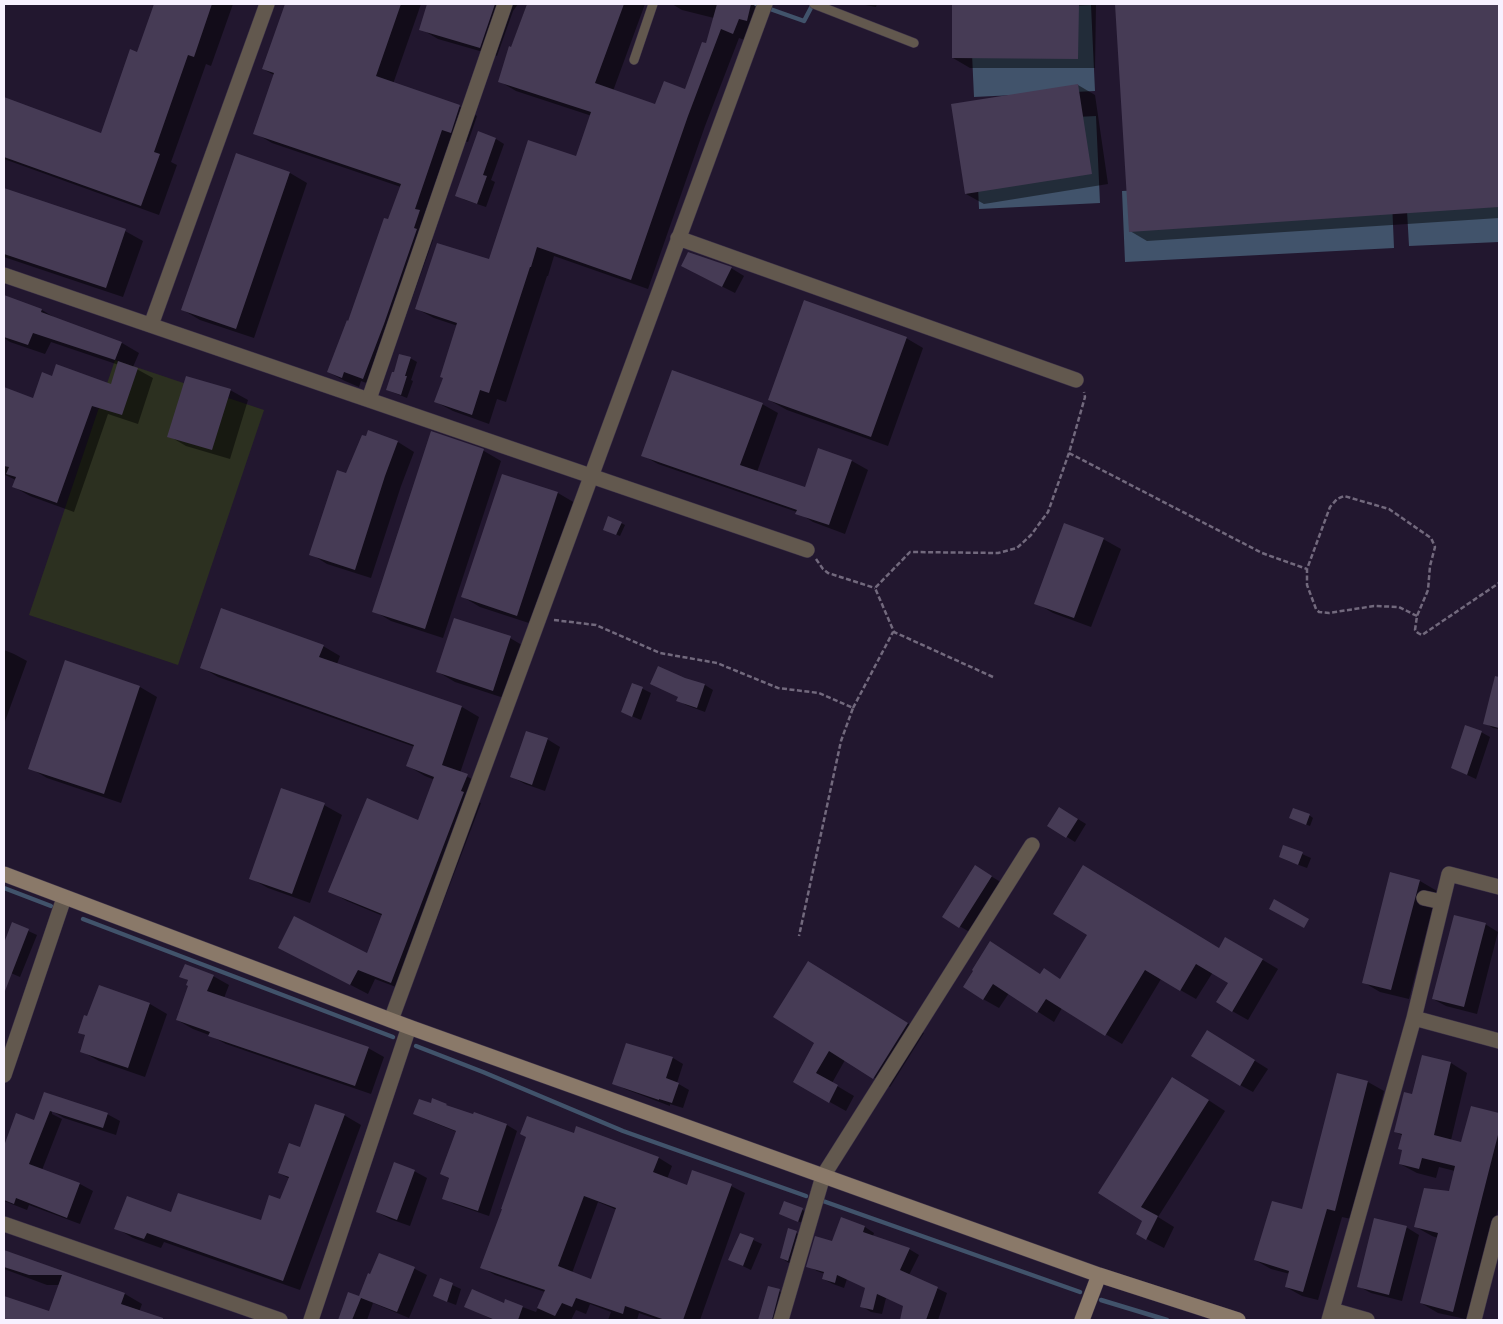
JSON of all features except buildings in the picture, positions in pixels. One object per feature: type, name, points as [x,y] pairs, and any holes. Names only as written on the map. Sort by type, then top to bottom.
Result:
[{"type":"street","points":[[151,325],[267,4]]},
{"type":"street","points":[[369,399],[505,4]]},
{"type":"street","points":[[391,1020],[764,4]]},
{"type":"street","points":[[678,238],[1076,380]]},
{"type":"street","points":[[4,275],[807,550]]},
{"type":"street","points":[[781,1320],[823,1176],[1032,845]]},
{"type":"street","points":[[4,874],[391,1020],[1099,1275],[1238,1320]]},
{"type":"street","points":[[1368,1320],[1330,1315],[1414,1018],[1449,874],[1499,887]]},
{"type":"street","points":[[4,1075],[64,898]]},
{"type":"street","points":[[1424,898],[1442,902]]},
{"type":"street","points":[[1414,1018],[1499,1041]]},
{"type":"street","points":[[311,1320],[409,1026]]},
{"type":"street","points":[[1474,1320],[1499,1223]]},
{"type":"street","points":[[4,1224],[280,1320]]},
{"type":"street","points":[[1082,1320],[1099,1275]]},
{"type":"lane","points":[[634,60],[653,4]]},
{"type":"lane","points":[[814,4],[914,43]]},
{"type":"path","points":[[875,588],[910,552],[998,553],[1017,548],[1031,535],[1048,512],[1069,453],[1085,397],[1083,387],[1076,380]]},
{"type":"path","points":[[1069,453],[1262,553],[1307,569]]},
{"type":"path","points":[[1417,616],[1399,608],[1374,606],[1329,613],[1320,612],[1316,609],[1308,586],[1307,569],[1330,507],[1337,499],[1344,496],[1389,509],[1431,538],[1435,547],[1430,566],[1428,590],[1417,616],[1415,630],[1418,633],[1422,635],[1499,582]]},
{"type":"path","points":[[807,550],[828,573],[875,588],[894,632],[993,677]]},
{"type":"path","points":[[539,618],[596,625],[660,653],[717,663],[778,688],[819,693],[853,708]]},
{"type":"path","points":[[799,936],[841,741],[853,708],[894,632]]},
{"type":"green space","points":[[115,360],[264,410],[178,665],[29,615]]},
{"type":"water","points":[[1091,5],[1095,91],[974,97],[970,11]]},
{"type":"water","points":[[1096,116],[1100,203],[979,209],[975,122]]},
{"type":"water","points":[[1499,171],[1499,242],[1409,246],[1405,176]]},
{"type":"water","points":[[1391,177],[1394,248],[1125,262],[1122,191]]},
{"type":"waterway","points":[[756,4],[804,21],[813,4]]},
{"type":"waterway","points":[[4,888],[51,906]]},
{"type":"waterway","points":[[83,919],[393,1037]]},
{"type":"waterway","points":[[416,1046],[623,1131],[806,1196]]},
{"type":"waterway","points":[[823,1201],[1080,1292]]},
{"type":"waterway","points":[[1101,1300],[1167,1320]]}]
